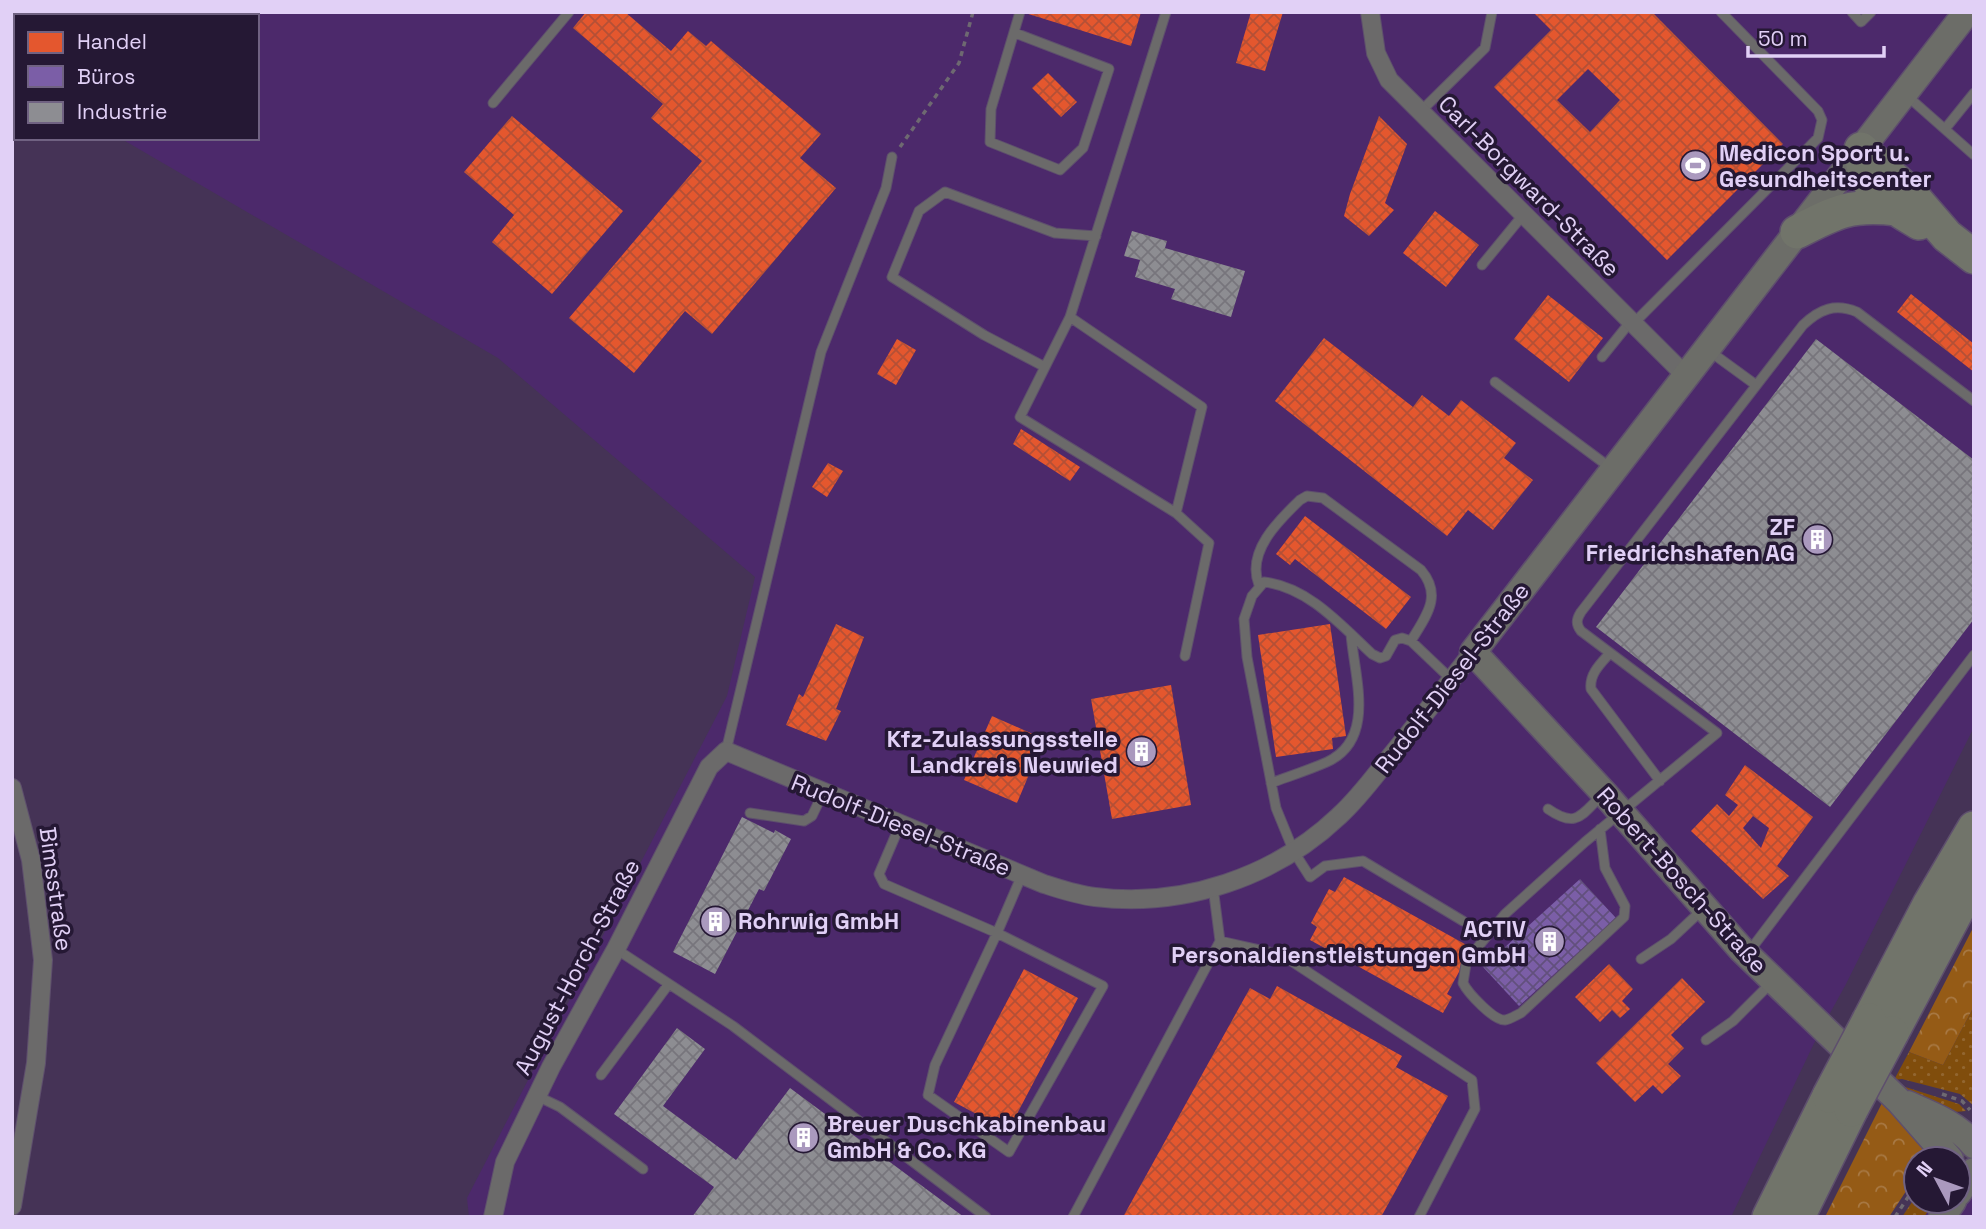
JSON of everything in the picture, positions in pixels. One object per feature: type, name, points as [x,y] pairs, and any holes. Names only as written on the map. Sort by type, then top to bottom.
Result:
[{"type":"highway","points":[[1861,149],[1862,167],[1873,190],[1897,209],[1947,236]]},
{"type":"highway","points":[[1861,149],[1909,192],[1947,236],[1974,257]]},
{"type":"highway","points":[[1797,232],[1845,209],[1860,206],[1897,209]]},
{"type":"highway","points":[[1880,1027],[1930,903],[1974,828]]},
{"type":"highway","points":[[1769,1217],[1840,1103],[1880,1027],[1974,879]]},
{"type":"highway","points":[[1798,1217],[1840,1103]]},
{"type":"street","name":"Carl-Borgward-Straße","points":[[1370,12],[1376,53],[1389,80],[1686,376]]},
{"type":"street","name":"Rudolf-Diesel-Straße","points":[[726,751],[1022,875],[1094,897],[1156,898],[1213,887],[1268,866],[1294,852],[1325,829],[1349,806],[1452,680],[1967,12]]},
{"type":"street","name":"Robert-Bosch-Straße","points":[[1473,652],[1613,803],[1746,954],[1899,1101],[1938,1145]]},
{"type":"street","name":"August-Horch-Straße","points":[[493,1217],[505,1162],[537,1096],[709,767],[726,751]]},
{"type":"street","name":"Bimsstraße","points":[[12,788],[32,860],[43,960],[36,1063],[12,1206]]},
{"type":"street","name":"Robert-Bosch-Straße","points":[[1899,1101],[1943,1120],[1963,1133],[1974,1146]]},
{"type":"street","points":[[1943,1120],[1974,1117]]},
{"type":"lane","points":[[493,103],[569,12]]},
{"type":"lane","points":[[1015,33],[1109,69],[1083,148],[1060,170],[990,142],[990,109],[1020,12]]},
{"type":"lane","points":[[1166,12],[1070,317],[1020,417],[1176,513],[1209,543],[1185,656]]},
{"type":"lane","points":[[1420,112],[1485,48],[1492,12]]},
{"type":"lane","points":[[1602,357],[1632,322],[1818,138],[1821,130],[1822,120],[1810,101],[1721,12]]},
{"type":"lane","points":[[1852,12],[1861,22],[1871,12]]},
{"type":"lane","points":[[1967,12],[1974,17]]},
{"type":"lane","points":[[1904,93],[1974,155]]},
{"type":"lane","points":[[1945,129],[1974,93]]},
{"type":"lane","points":[[1964,105],[1974,113]]},
{"type":"lane","points":[[726,751],[821,352],[886,188],[892,157]]},
{"type":"lane","points":[[1045,367],[984,335],[892,276],[919,211],[945,192],[1055,233],[1096,236]]},
{"type":"lane","points":[[1482,265],[1523,215]]},
{"type":"lane","points":[[1548,809],[1562,819],[1571,819],[1613,803],[1660,781],[1717,733],[1581,631],[1577,619],[1803,325],[1816,313],[1830,308],[1845,307],[1857,312],[1974,401]]},
{"type":"lane","points":[[1070,317],[1202,407],[1176,513]]},
{"type":"lane","points":[[1707,349],[1756,385]]},
{"type":"lane","points":[[1495,382],[1614,470]]},
{"type":"lane","points":[[1259,585],[1256,577],[1257,557],[1264,541],[1300,500],[1307,496],[1323,498],[1421,570],[1428,578],[1432,599],[1422,624],[1411,641]]},
{"type":"lane","points":[[1452,680],[1411,641],[1398,638],[1386,656],[1372,654],[1318,606],[1289,589],[1264,582],[1259,585],[1247,607],[1247,657],[1276,808],[1294,852],[1310,877],[1325,866],[1363,861],[1463,921]]},
{"type":"lane","points":[[1271,783],[1329,761],[1344,749],[1356,731],[1359,713],[1351,634]]},
{"type":"lane","points":[[1610,653],[1594,672],[1590,681],[1591,689],[1660,781]]},
{"type":"lane","points":[[1746,954],[1974,655]]},
{"type":"lane","points":[[750,813],[804,821],[812,816],[823,793]]},
{"type":"lane","points":[[1600,829],[1605,868],[1625,906],[1624,917],[1521,1013],[1507,1020],[1499,1019],[1465,988],[1462,978],[1466,964],[1504,914],[1600,829],[1613,803]]},
{"type":"lane","points":[[901,825],[879,874],[884,884],[997,933],[1103,986],[1010,1152],[928,1095],[934,1065],[997,933],[1022,875]]},
{"type":"lane","points":[[1073,1217],[1220,941],[1213,887]]},
{"type":"lane","points":[[1640,959],[1671,939],[1705,908]]},
{"type":"lane","points":[[1220,941],[1283,955],[1472,1080],[1475,1109],[1419,1217]]},
{"type":"lane","points":[[616,949],[733,1026],[986,1217]]},
{"type":"lane","points":[[1706,1040],[1733,1021],[1773,980]]},
{"type":"lane","points":[[601,1076],[668,985]]},
{"type":"lane","points":[[537,1096],[560,1107],[643,1169]]},
{"type":"path","points":[[892,157],[959,63],[974,12]]},
{"type":"shaded area","points":[[12,12],[1974,12],[1974,727],[1818,1035],[1731,1217],[469,1217],[467,1198],[727,696],[755,577],[498,358],[123,140],[259,140],[259,14],[14,14],[14,70]]},
{"type":"shaded area","points":[[1974,1006],[1974,1106],[1960,1094],[1902,1079],[1894,1080],[1909,1052],[1943,1065]]},
{"type":"shaded area","points":[[1899,1085],[1959,1104],[1966,1111],[1938,1109]]},
{"type":"shaded area","points":[[1974,1199],[1974,1217],[1924,1217],[1972,1215]]},
{"type":"shaded area","points":[[1903,1215],[1925,1215],[1924,1217],[1902,1217]]},
{"type":"green space","points":[[1974,926],[1974,1006],[1943,1065],[1909,1052]]},
{"type":"green space","points":[[1882,1103],[1922,1145],[1902,1145],[1902,1197],[1889,1217],[1825,1217]]},
{"type":"building: Handel","points":[[586,12],[625,12],[671,51],[688,31],[706,46],[711,41],[821,134],[800,158],[836,188],[712,334],[685,311],[634,373],[569,318],[702,161],[651,118],[663,104],[573,28]]},
{"type":"building: Handel","points":[[1022,12],[1141,12],[1131,46]]},
{"type":"building: Handel","points":[[1251,12],[1283,12],[1265,71],[1236,63]]},
{"type":"building: Handel","points":[[1533,12],[1652,12],[1783,144],[1667,260],[1494,87],[1551,30]],"holes":[[[1588,69],[1620,100],[1590,132],[1557,100]]]},
{"type":"building: Handel","points":[[1048,73],[1077,102],[1061,117],[1032,88]]},
{"type":"building: Handel","points":[[512,116],[623,211],[552,294],[492,242],[514,215],[464,172]]},
{"type":"building: Handel","points":[[1379,116],[1407,144],[1385,203],[1394,210],[1369,236],[1344,216]]},
{"type":"building: Handel","points":[[1435,211],[1479,245],[1446,287],[1403,253]]},
{"type":"building: Handel","points":[[1911,294],[1974,344],[1974,372],[1897,312]]},
{"type":"building: Handel","points":[[1548,295],[1603,338],[1569,382],[1514,339]]},
{"type":"building: Handel","points":[[1324,338],[1413,407],[1422,395],[1449,416],[1461,400],[1516,443],[1504,458],[1533,480],[1493,530],[1468,510],[1447,536],[1275,401]]},
{"type":"building: Handel","points":[[897,339],[916,350],[896,385],[877,374]]},
{"type":"building: Handel","points":[[1021,429],[1080,467],[1070,481],[1013,444]]},
{"type":"building: Handel","points":[[828,463],[843,471],[827,497],[812,487]]},
{"type":"building: Handel","points":[[1305,516],[1411,597],[1386,629],[1295,559],[1290,565],[1276,554]]},
{"type":"building: Handel","points":[[836,624],[864,637],[836,709],[841,711],[826,741],[786,725],[799,694],[803,697]]},
{"type":"building: Handel","points":[[1330,624],[1346,736],[1332,738],[1333,749],[1276,757],[1258,635]]},
{"type":"building: Handel","name":"Kfz-Zulassungsstelle Landkreis Neuwied","points":[[1171,685],[1191,805],[1112,819],[1091,699]]},
{"type":"building: Handel","points":[[992,716],[1044,739],[1017,803],[964,780]]},
{"type":"building: Handel","points":[[1745,765],[1813,817],[1777,866],[1789,876],[1763,899],[1691,831],[1717,804],[1729,816],[1738,805],[1725,795]],"holes":[[[1753,816],[1769,828],[1761,848],[1743,828]]]},
{"type":"building: Handel","points":[[1344,877],[1472,948],[1447,994],[1452,997],[1443,1013],[1310,940],[1317,927],[1311,923],[1329,889],[1335,892]]},
{"type":"building: Handel","points":[[1609,964],[1633,989],[1622,1001],[1630,1009],[1620,1018],[1612,1010],[1600,1022],[1575,997]]},
{"type":"building: Handel","points":[[1024,969],[1078,998],[1008,1131],[954,1102]]},
{"type":"building: Handel","points":[[1682,978],[1705,1002],[1671,1035],[1684,1048],[1668,1064],[1681,1076],[1662,1094],[1653,1085],[1635,1102],[1596,1063]]},
{"type":"building: Handel","points":[[1277,986],[1402,1056],[1396,1067],[1448,1096],[1381,1217],[1123,1217],[1250,988],[1270,999]]},
{"type":"building: Büros","name":"ACTIV Personaldienstleistungen GmbH","points":[[1580,879],[1616,918],[1519,1006],[1483,967]]},
{"type":"building: Industrie","points":[[1132,231],[1167,241],[1165,248],[1245,271],[1231,317],[1171,299],[1175,289],[1135,277],[1140,260],[1124,256]]},
{"type":"building: Industrie","name":"ZF Friedrichshafen AG","points":[[1816,339],[1974,460],[1974,619],[1830,807],[1596,627]]},
{"type":"building: Industrie","name":"Rohrwig GmbH","points":[[742,817],[791,839],[764,891],[759,889],[715,974],[673,952]]},
{"type":"building: Industrie","name":"Breuer Duschkabinenbau GmbH & Co. KG","points":[[677,1028],[705,1049],[663,1106],[736,1160],[790,1088],[964,1217],[692,1217],[714,1187],[614,1114]]},
{"type":"place","name":"Medicon Sport u. Gesundheitscenter","points":[[1696,166]]},
{"type":"place","name":"ZF Friedrichshafen AG","points":[[1818,540]]},
{"type":"place","name":"Kfz-Zulassungsstelle Landkreis Neuwied","points":[[1141,752]]},
{"type":"place","name":"Rohrwig GmbH","points":[[715,921]]},
{"type":"place","name":"ACTIV Personaldienstleistungen GmbH","points":[[1549,942]]},
{"type":"place","name":"Breuer Duschkabinenbau GmbH & Co. KG","points":[[804,1137]]}]
